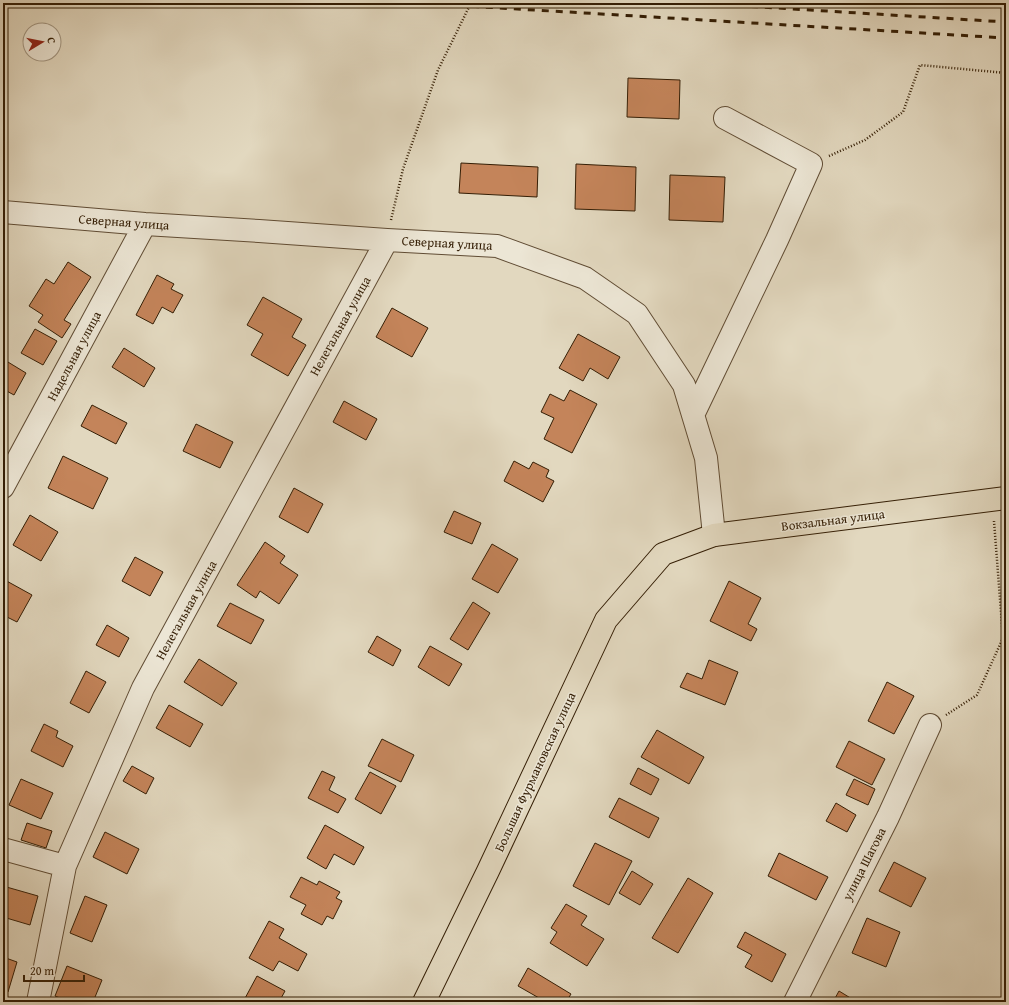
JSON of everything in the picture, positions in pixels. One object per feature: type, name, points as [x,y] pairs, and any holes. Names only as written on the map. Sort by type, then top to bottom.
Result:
[{"type":"main road","name":"Вокзальная улица","points":[[663,554],[714,535],[999,499]]},
{"type":"main road","name":"Большая Фурмановская улица","points":[[424,1002],[488,871],[606,620],[663,554]]},
{"type":"street","points":[[693,415],[777,240],[811,164],[725,118]]},
{"type":"street","name":"Северная улица","points":[[3,212],[145,224],[497,246],[585,278],[637,314],[684,385],[706,458],[714,535]]},
{"type":"street","name":"Надельная улица","points":[[3,487],[145,224]]},
{"type":"street","name":"Нелегальная улица","points":[[38,1002],[65,866],[143,688],[387,240]]},
{"type":"street","name":"улица Шагова","points":[[795,1002],[888,818],[930,725]]},
{"type":"street","points":[[3,849],[65,866]]},
{"type":"path","points":[[387,240],[404,169],[438,70],[471,3]]},
{"type":"path","points":[[811,164],[865,140],[903,112],[920,65],[1006,73]]},
{"type":"path","points":[[930,725],[977,694],[1004,638],[999,499]]},
{"type":"building","points":[[628,78],[680,80],[679,119],[627,117]]},
{"type":"building","points":[[461,163],[538,167],[537,197],[459,193]]},
{"type":"building","points":[[576,164],[636,167],[635,211],[575,209]]},
{"type":"building","points":[[670,175],[725,177],[723,222],[669,220]]},
{"type":"building","points":[[68,262],[91,277],[64,320],[71,324],[62,338],[38,322],[43,315],[29,306],[46,279],[54,284]]},
{"type":"building","points":[[157,275],[174,284],[171,289],[183,295],[173,313],[162,307],[153,324],[136,315]]},
{"type":"building","points":[[263,297],[302,319],[292,337],[306,345],[288,376],[251,355],[263,334],[247,325]]},
{"type":"building","points":[[392,308],[428,328],[412,357],[376,337]]},
{"type":"building","points":[[35,329],[57,341],[43,365],[21,353]]},
{"type":"building","points":[[578,334],[620,357],[608,379],[590,368],[583,381],[559,368]]},
{"type":"building","points":[[124,348],[155,368],[144,387],[112,367]]},
{"type":"building","points":[[3,359],[26,373],[14,395],[3,389]]},
{"type":"building","points":[[570,390],[597,404],[572,453],[544,439],[554,418],[541,412],[550,394],[564,401]]},
{"type":"building","points":[[344,401],[377,419],[366,440],[333,422]]},
{"type":"building","points":[[92,405],[127,423],[116,444],[81,426]]},
{"type":"building","points":[[196,424],[233,442],[220,468],[183,451]]},
{"type":"building","points":[[63,456],[108,478],[93,509],[48,488]]},
{"type":"building","points":[[514,461],[529,469],[533,462],[549,470],[546,477],[554,481],[543,502],[504,481]]},
{"type":"building","points":[[294,488],[323,504],[308,533],[279,517]]},
{"type":"building","points":[[454,511],[481,523],[472,544],[444,532]]},
{"type":"building","points":[[30,515],[58,532],[41,561],[13,545]]},
{"type":"building","points":[[265,542],[285,556],[280,563],[298,575],[279,604],[260,591],[256,598],[237,585]]},
{"type":"building","points":[[492,544],[518,559],[498,593],[472,579]]},
{"type":"building","points":[[135,557],[163,572],[150,596],[122,581]]},
{"type":"building","points":[[3,579],[32,595],[17,622],[3,615]]},
{"type":"building","points":[[729,581],[761,598],[748,624],[757,629],[751,641],[710,621]]},
{"type":"building","points":[[473,602],[490,613],[468,650],[450,639]]},
{"type":"building","points":[[230,603],[264,620],[251,644],[217,626]]},
{"type":"building","points":[[107,625],[129,638],[119,657],[96,645]]},
{"type":"building","points":[[377,636],[401,650],[393,666],[368,652]]},
{"type":"building","points":[[430,646],[462,664],[449,686],[418,667]]},
{"type":"building","points":[[199,659],[237,683],[222,706],[184,682]]},
{"type":"building","points":[[709,660],[738,672],[725,705],[680,687],[687,673],[702,679]]},
{"type":"building","points":[[86,671],[106,682],[89,713],[70,703]]},
{"type":"building","points":[[887,682],[914,696],[894,734],[868,721]]},
{"type":"building","points":[[169,705],[203,724],[190,747],[156,728]]},
{"type":"building","points":[[44,724],[58,731],[56,737],[73,746],[63,767],[31,751]]},
{"type":"building","points":[[657,730],[704,757],[689,784],[641,757]]},
{"type":"building","points":[[382,739],[414,755],[401,782],[368,766]]},
{"type":"building","points":[[849,741],[885,759],[872,785],[836,767]]},
{"type":"building","points":[[132,766],[154,778],[146,794],[123,781]]},
{"type":"building","points":[[638,768],[659,779],[651,795],[630,784]]},
{"type":"building","points":[[322,771],[335,777],[329,790],[346,799],[338,813],[308,798]]},
{"type":"building","points":[[370,772],[396,786],[381,814],[355,799]]},
{"type":"building","points":[[21,779],[53,793],[41,819],[9,805]]},
{"type":"building","points":[[854,779],[875,789],[868,805],[846,795]]},
{"type":"building","points":[[619,798],[659,818],[649,838],[609,817]]},
{"type":"building","points":[[836,803],[856,815],[847,832],[826,821]]},
{"type":"building","points":[[27,823],[52,831],[46,848],[21,840]]},
{"type":"building","points":[[325,825],[364,847],[354,865],[334,854],[326,869],[307,858]]},
{"type":"building","points":[[105,832],[139,849],[127,874],[93,857]]},
{"type":"building","points":[[595,843],[632,861],[609,905],[573,886]]},
{"type":"building","points":[[779,853],[828,877],[816,900],[768,876]]},
{"type":"building","points":[[894,862],[926,878],[911,907],[879,891]]},
{"type":"building","points":[[632,871],[653,884],[640,905],[619,893]]},
{"type":"building","points":[[301,877],[317,885],[319,881],[340,892],[336,898],[342,901],[333,919],[327,916],[322,925],[301,914],[306,905],[290,897]]},
{"type":"building","points":[[688,878],[713,893],[678,953],[652,938]]},
{"type":"building","points":[[3,886],[38,896],[30,925],[3,917]]},
{"type":"building","points":[[85,896],[107,905],[92,942],[70,933]]},
{"type":"building","points":[[566,904],[587,916],[581,925],[604,939],[587,966],[550,943],[557,932],[551,928]]},
{"type":"building","points":[[867,918],[900,932],[886,967],[852,953]]},
{"type":"building","points":[[269,921],[284,929],[279,938],[307,954],[298,971],[279,961],[273,971],[249,958]]},
{"type":"building","points":[[745,932],[786,954],[772,982],[745,967],[752,955],[737,947]]},
{"type":"building","points":[[3,957],[17,962],[8,992],[3,990]]},
{"type":"building","points":[[67,966],[102,980],[93,1002],[70,1002],[55,996]]},
{"type":"building","points":[[528,968],[571,994],[566,1002],[546,1002],[518,986]]},
{"type":"building","points":[[257,976],[285,991],[279,1002],[243,1002]]},
{"type":"building","points":[[839,991],[857,1002],[833,1002]]},
{"type":"railway","points":[[416,3],[1006,38]]},
{"type":"railway","points":[[695,3],[1006,22]]}]
